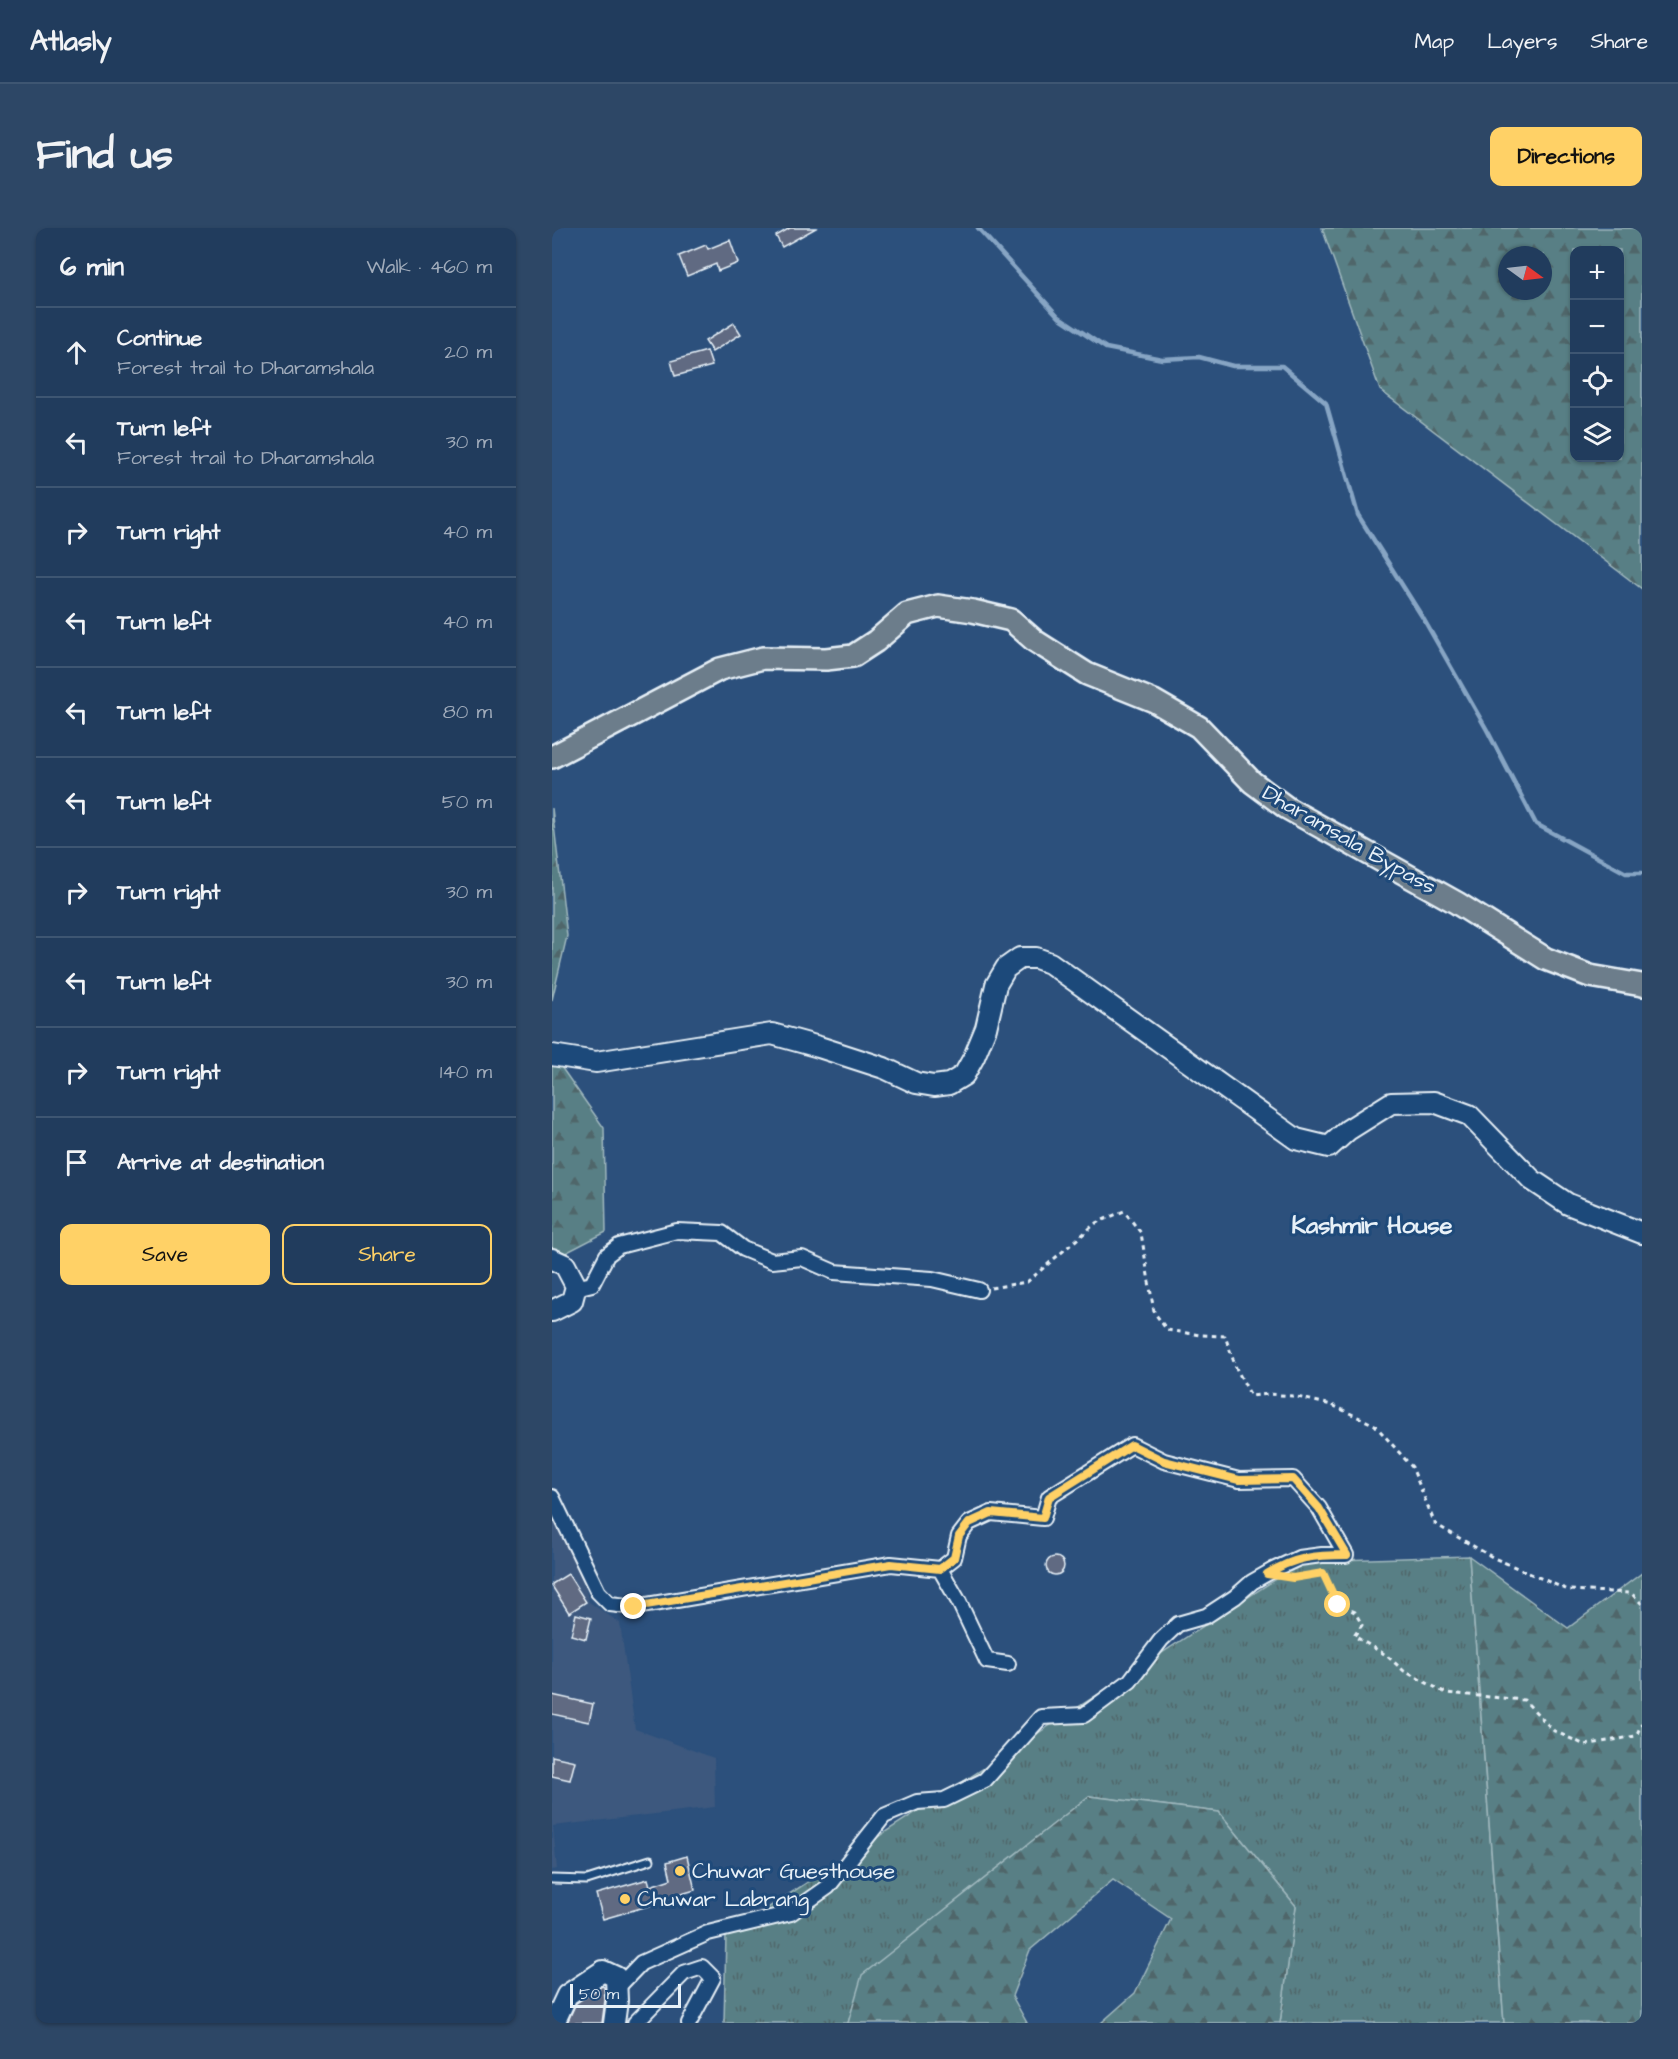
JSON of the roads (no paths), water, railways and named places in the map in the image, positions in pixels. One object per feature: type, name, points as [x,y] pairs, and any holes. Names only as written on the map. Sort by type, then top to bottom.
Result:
[{"type":"main road","name":"Dharamsala Bypass","points":[[552,757],[720,669],[763,658],[826,659],[853,656],[876,641],[907,614],[938,606],[973,611],[1011,620],[1035,640],[1087,674],[1154,701],[1198,727],[1252,782],[1287,808],[1457,903],[1546,960],[1590,976],[1642,985]]},
{"type":"main road","points":[[552,1055],[597,1062],[772,1034],[884,1068],[915,1083],[934,1086],[949,1084],[964,1075],[974,1057],[986,1028],[996,985],[1006,968],[1020,958],[1036,958],[1050,963],[1296,1138],[1329,1147],[1348,1130],[1391,1103],[1434,1102],[1469,1115],[1532,1180],[1568,1204],[1642,1233]]},
{"type":"main road","points":[[552,1259],[565,1265],[576,1286],[572,1301],[552,1311]]},
{"type":"main road","points":[[554,2023],[567,1995],[603,1971],[616,1977],[617,2001],[614,2023]]},
{"type":"street","points":[[576,1286],[592,1284],[608,1255],[619,1246],[677,1231],[722,1233],[743,1249],[772,1261],[802,1258],[834,1272],[932,1279],[979,1290]]},
{"type":"street","points":[[552,1497],[598,1592],[610,1604],[634,1607],[891,1564],[940,1569],[954,1558],[959,1536],[969,1523],[991,1513],[1043,1518],[1049,1497],[1132,1445],[1164,1461],[1239,1480],[1293,1479],[1319,1508],[1347,1555],[1299,1558],[1252,1582],[1235,1598],[1206,1616],[1178,1624],[1161,1640],[1130,1681],[1084,1715],[1041,1717],[985,1780],[944,1800],[917,1802],[884,1816],[828,1887],[791,1913],[708,1933],[642,1962],[617,1988]]},
{"type":"street","points":[[940,1569],[959,1602],[987,1661],[1008,1664]]},
{"type":"street","points":[[635,2023],[684,1973],[702,1967],[713,1978],[689,2023]]},
{"type":"lane","points":[[552,1879],[587,1880],[650,1860]]},
{"type":"waterway","points":[[978,228],[1059,317],[1106,348],[1162,359],[1199,357],[1233,366],[1282,366],[1326,403],[1358,515],[1423,618],[1487,730],[1536,824],[1626,873],[1642,873]]},
{"type":"place","name":"Chuwar Guesthouse","points":[[680,1871]]},
{"type":"place","name":"Chuwar Labrang","points":[[625,1899]]},
{"type":"district","name":"Kashmir House","points":[[1372,1226]]}]
